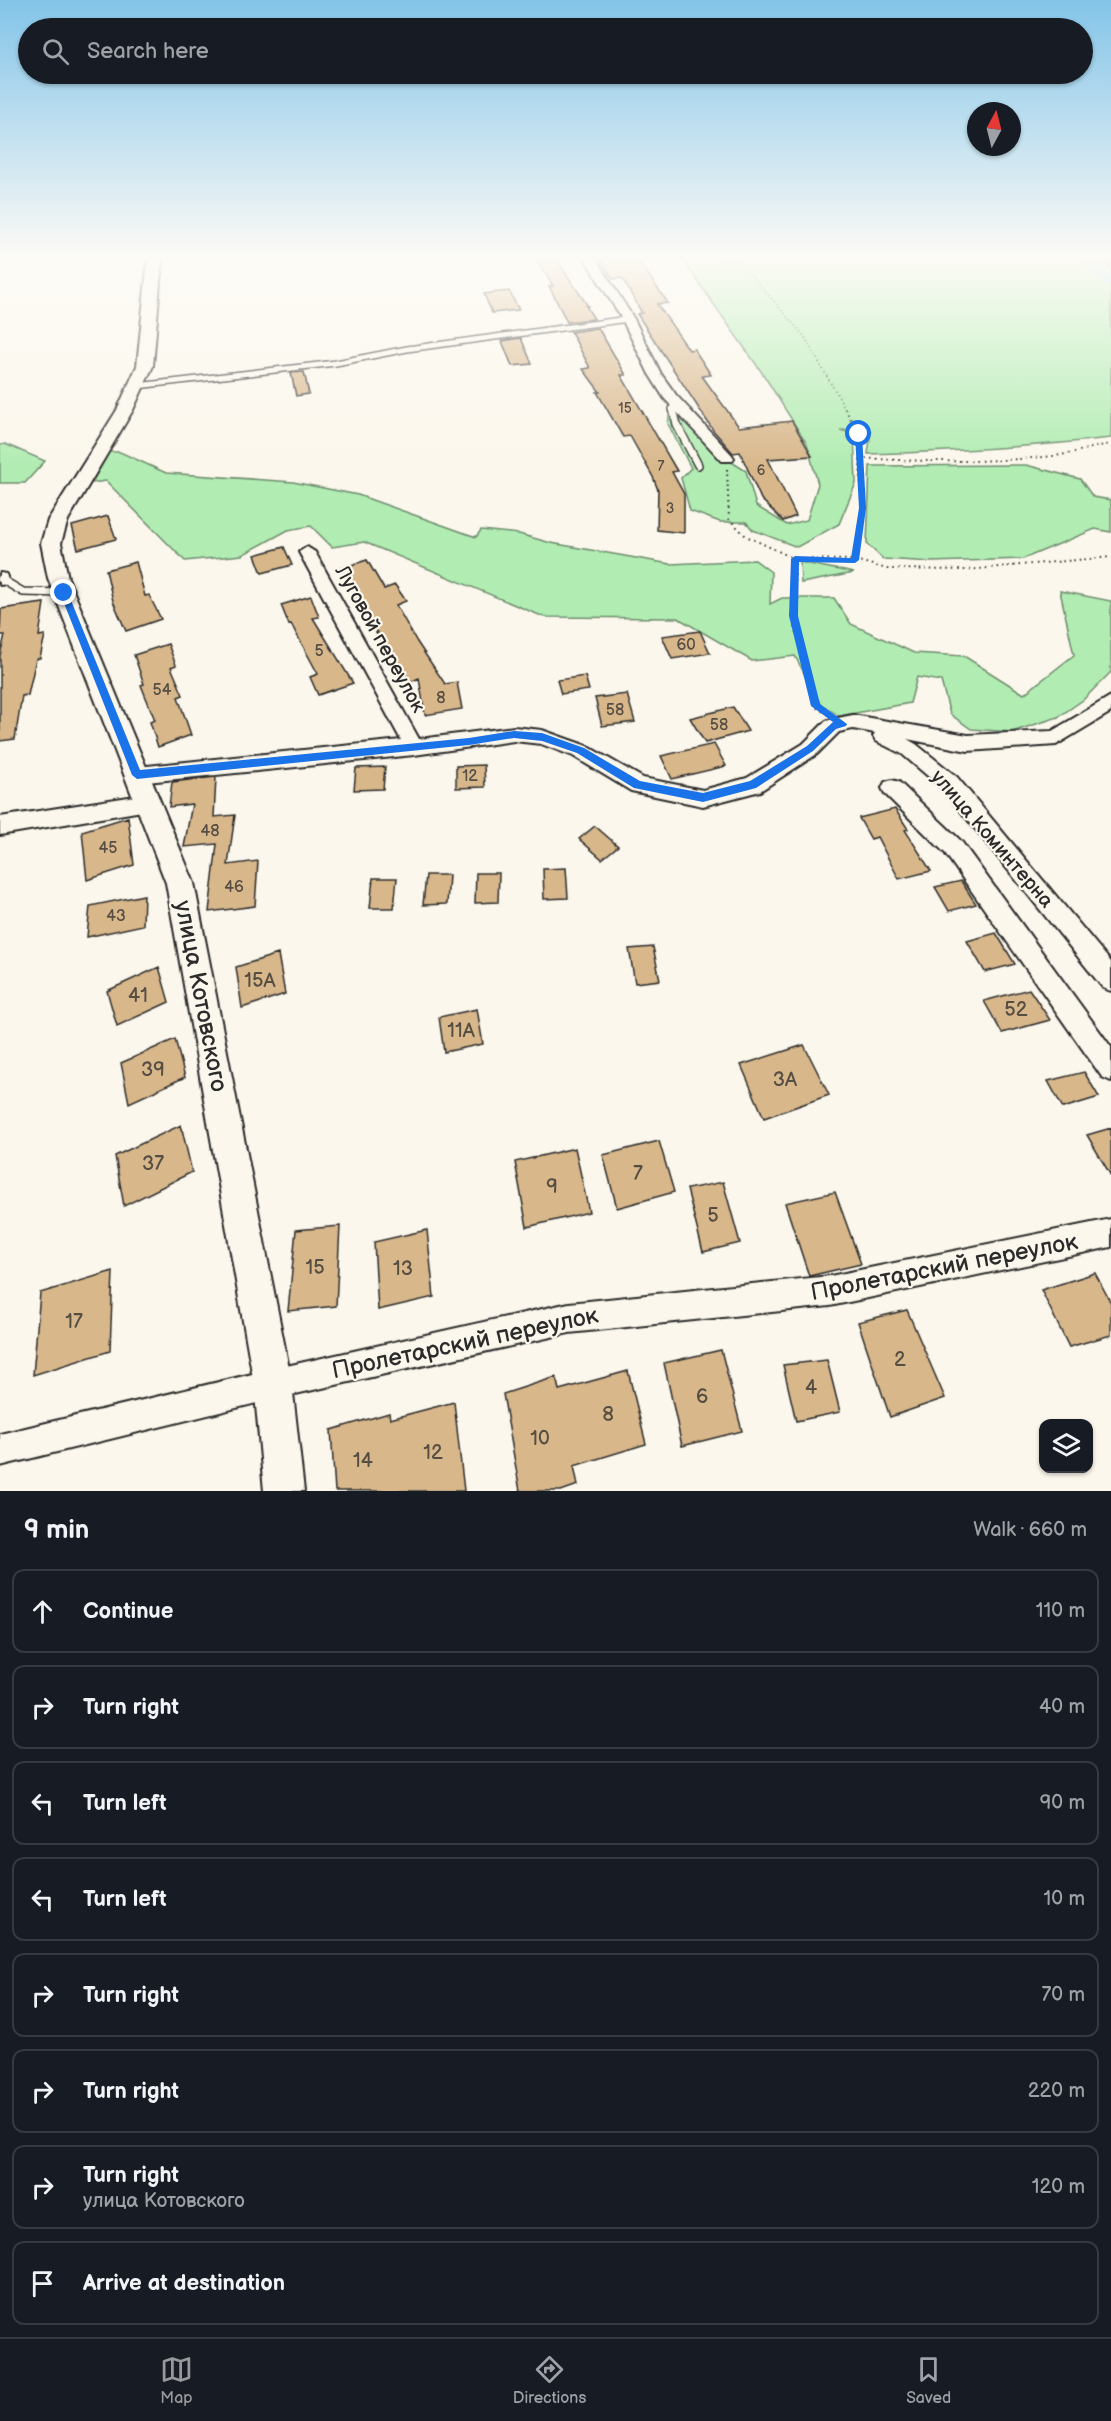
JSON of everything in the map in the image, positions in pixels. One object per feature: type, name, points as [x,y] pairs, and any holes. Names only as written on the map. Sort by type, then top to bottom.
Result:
[{"type":"street","name":"улица Котовского","points":[[149,329],[145,366],[137,386],[125,410],[58,520],[51,543],[58,578],[180,883],[273,1384],[284,1491]]},
{"type":"street","points":[[633,329],[655,374],[671,398],[727,458]]},
{"type":"street","name":"Луговой переулок","points":[[307,552],[414,747]]},
{"type":"street","points":[[137,775],[414,747],[514,734],[542,737],[580,751],[638,785],[703,798],[753,785],[810,748],[833,726],[848,723],[968,743],[1056,738],[1111,703]]},
{"type":"street","name":"улица Коминтерна","points":[[848,723],[909,749],[950,783],[1111,980]]},
{"type":"street","name":"улица Коминтерна","points":[[892,788],[953,847],[1111,1068]]},
{"type":"street","points":[[0,826],[148,802]]},
{"type":"street","name":"Пролетарский переулок","points":[[0,1450],[273,1384],[569,1318],[830,1291],[1111,1233]]},
{"type":"lane","points":[[137,386],[336,363],[407,349],[557,329]]},
{"type":"lane","points":[[671,398],[677,425],[699,465]]},
{"type":"lane","points":[[0,579],[23,592],[64,593]]},
{"type":"path","points":[[798,329],[804,336],[859,434],[862,508],[855,560]]},
{"type":"path","points":[[860,458],[1009,459],[1055,456],[1093,446],[1111,444]]},
{"type":"path","points":[[727,458],[729,519],[746,536],[795,559],[855,560],[887,569],[965,570],[1111,557]]},
{"type":"path","points":[[795,559],[793,616],[815,706],[848,723]]},
{"type":"green space","points":[[731,329],[1111,329],[1111,438],[990,449],[868,454],[871,431],[840,430],[854,434],[856,483],[839,524],[797,547],[753,530],[746,522],[720,522],[690,511],[681,478],[691,468],[668,424],[670,408],[711,449],[746,471],[756,506],[787,525],[807,520],[818,484],[807,444]]},
{"type":"green space","points":[[5,444],[45,461],[25,483],[0,483],[0,445]]},
{"type":"green space","points":[[107,452],[120,452],[166,473],[293,482],[358,495],[476,537],[481,530],[519,534],[551,543],[670,564],[755,560],[771,572],[770,604],[782,598],[834,598],[851,624],[914,653],[964,656],[1024,694],[1074,655],[1060,591],[1111,601],[1111,672],[1083,700],[1058,717],[1012,732],[971,729],[950,714],[941,681],[917,677],[910,703],[839,716],[820,703],[795,656],[752,661],[678,618],[544,617],[364,542],[332,547],[311,526],[288,530],[242,555],[185,561],[106,481],[91,483]]},
{"type":"green space","points":[[1026,465],[1080,479],[1093,497],[1111,500],[1111,532],[1095,529],[1023,559],[932,562],[883,559],[867,544],[870,466]]},
{"type":"green space","points":[[800,562],[854,573],[801,583]]},
{"type":"building","points":[[598,329],[626,375],[621,375],[677,471],[672,472],[684,494],[684,533],[657,530],[658,490],[653,477],[630,436],[623,437],[597,392],[600,392],[583,369],[590,368],[571,332]]},
{"type":"building","points":[[647,329],[674,329],[689,350],[694,349],[711,375],[702,376],[739,427],[792,421],[812,456],[768,459],[796,516],[783,521],[761,499],[740,452],[733,453],[713,430]]},
{"type":"building","points":[[521,338],[532,364],[512,366],[502,341]]},
{"type":"building","points":[[304,372],[309,394],[296,396],[291,373]]},
{"type":"building","points":[[108,516],[116,539],[78,549],[72,526]]},
{"type":"building","points":[[284,547],[292,565],[262,573],[255,555]]},
{"type":"building","points":[[367,560],[384,589],[395,585],[406,601],[396,605],[445,684],[457,682],[462,709],[425,715],[419,678],[410,682],[391,651],[387,653],[376,633],[378,633],[356,599],[359,598],[342,568]]},
{"type":"building","points":[[136,562],[145,596],[149,595],[161,619],[126,631],[113,601],[106,570]]},
{"type":"building","points":[[311,596],[319,617],[313,618],[353,683],[318,695],[310,677],[318,674],[291,624],[289,625],[281,605]]},
{"type":"building","points":[[44,603],[39,636],[45,635],[40,658],[36,659],[28,695],[22,696],[15,739],[0,741],[0,655],[5,635],[0,635],[1,609]]},
{"type":"building","points":[[700,631],[710,653],[672,659],[662,636]]},
{"type":"building","points":[[168,644],[176,665],[171,667],[183,695],[178,697],[191,735],[158,747],[150,722],[155,720],[141,685],[144,684],[134,655]]},
{"type":"building","points":[[585,676],[589,690],[561,694],[557,680]]},
{"type":"building","points":[[627,694],[635,722],[602,726],[595,698]]},
{"type":"building","points":[[733,707],[748,731],[705,743],[690,718]]},
{"type":"building","points":[[714,744],[726,766],[672,779],[661,756]]},
{"type":"building","points":[[484,765],[485,787],[456,788],[456,766]]},
{"type":"building","points":[[385,767],[383,789],[354,790],[356,768]]},
{"type":"building","points":[[216,777],[214,817],[235,815],[228,865],[258,861],[255,906],[209,912],[217,844],[184,847],[192,804],[169,807],[172,782]]},
{"type":"building","points":[[895,809],[908,829],[905,830],[931,871],[899,879],[877,837],[871,839],[859,818]]},
{"type":"building","points":[[128,817],[134,865],[87,880],[82,831]]},
{"type":"building","points":[[595,826],[618,846],[602,859],[579,839]]},
{"type":"building","points":[[566,868],[568,898],[544,899],[543,869]]},
{"type":"building","points":[[476,873],[499,873],[498,902],[475,903]]},
{"type":"building","points":[[426,875],[449,875],[447,904],[423,905]]},
{"type":"building","points":[[373,878],[397,878],[394,908],[370,908]]},
{"type":"building","points":[[961,881],[976,904],[949,911],[935,887]]},
{"type":"building","points":[[144,895],[143,925],[87,937],[90,906]]},
{"type":"building","points":[[996,933],[1015,964],[985,972],[967,941]]},
{"type":"building","points":[[653,947],[660,980],[635,983],[629,949]]},
{"type":"building","points":[[278,954],[285,994],[242,1008],[236,967]]},
{"type":"building","points":[[159,967],[169,1002],[117,1026],[107,991]]},
{"type":"building","points":[[1029,989],[1050,1020],[1002,1033],[984,1001]]},
{"type":"building","points":[[477,1009],[483,1044],[444,1052],[439,1017]]},
{"type":"building","points":[[175,1039],[185,1077],[129,1103],[121,1063]]},
{"type":"building","points":[[804,1045],[829,1095],[764,1118],[741,1065]]},
{"type":"building","points":[[1084,1072],[1099,1097],[1063,1108],[1048,1081]]},
{"type":"building","points":[[181,1125],[192,1172],[124,1206],[115,1156]]},
{"type":"building","points":[[1111,1128],[1111,1176],[1087,1135]]},
{"type":"building","points":[[659,1141],[674,1192],[617,1208],[603,1155]]},
{"type":"building","points":[[575,1148],[589,1212],[527,1227],[515,1162]]},
{"type":"building","points":[[723,1182],[740,1243],[703,1252],[687,1189]]},
{"type":"building","points":[[835,1192],[861,1264],[809,1276],[785,1203]]},
{"type":"building","points":[[340,1226],[336,1306],[288,1311],[296,1230]]},
{"type":"building","points":[[427,1230],[434,1297],[378,1310],[374,1242]]},
{"type":"building","points":[[113,1271],[110,1351],[33,1375],[40,1293]]},
{"type":"building","points":[[1095,1273],[1111,1303],[1111,1335],[1069,1347],[1041,1290]]},
{"type":"building","points":[[907,1310],[945,1398],[890,1417],[858,1322]]},
{"type":"building","points":[[721,1350],[742,1431],[682,1446],[664,1363]]},
{"type":"building","points":[[827,1360],[840,1412],[796,1421],[783,1365]]},
{"type":"building","points":[[628,1371],[646,1444],[574,1466],[578,1485],[561,1491],[520,1491],[503,1394],[556,1377],[559,1390]]},
{"type":"building","points":[[454,1402],[464,1491],[335,1491],[331,1430],[389,1413],[390,1419]]},
{"type":"route","points":[[64,593],[137,775],[469,741],[514,734],[542,737],[580,751],[638,785],[703,798],[753,785],[810,748],[833,726],[843,724],[815,706],[793,616],[796,584],[794,569],[795,559],[855,560],[862,508],[859,434]]}]
